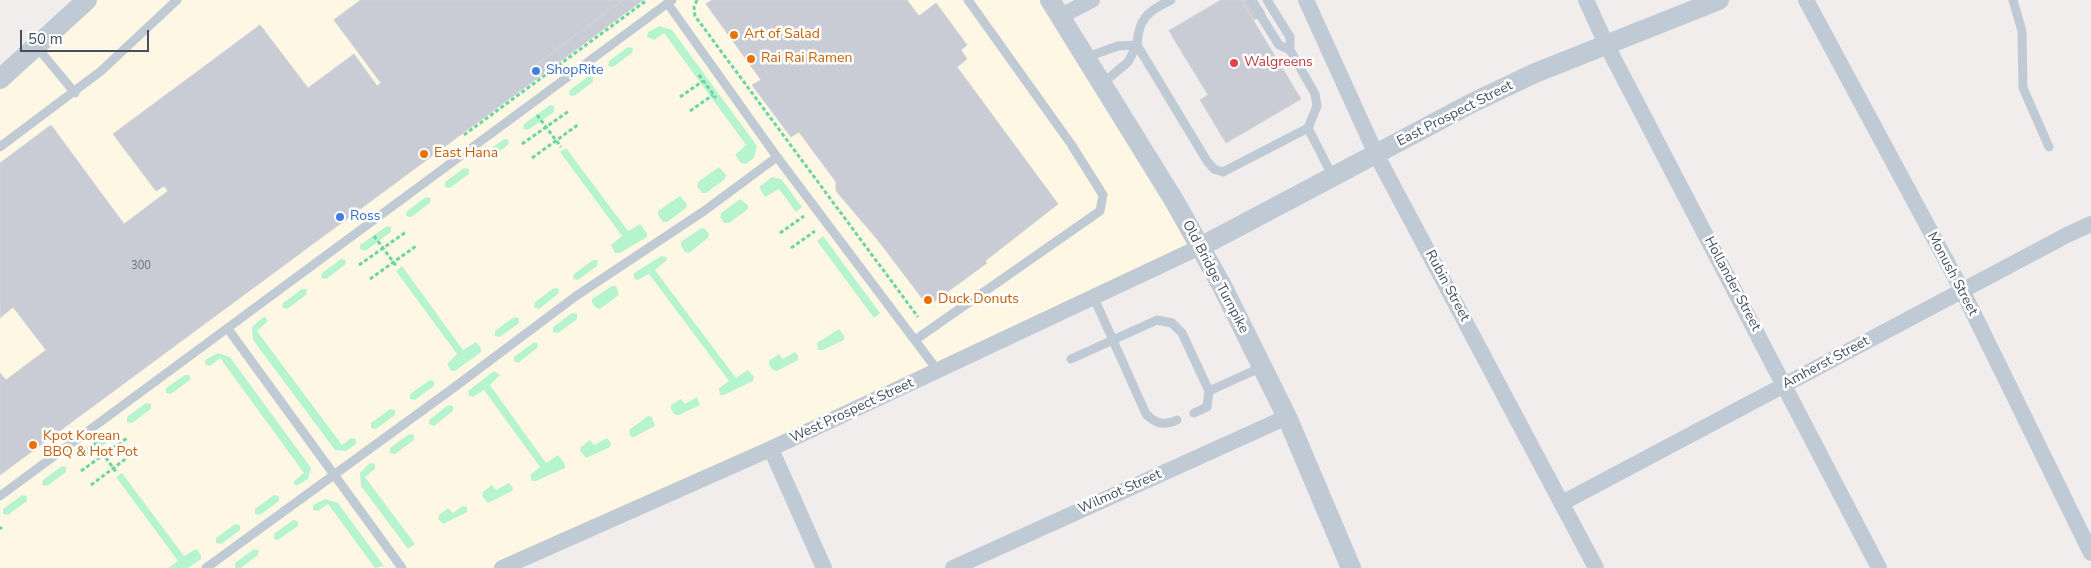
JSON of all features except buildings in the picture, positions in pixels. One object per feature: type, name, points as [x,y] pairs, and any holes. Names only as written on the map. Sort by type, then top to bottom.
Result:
[{"type":"street","points":[[0,79],[87,0]]},
{"type":"street","points":[[1056,8],[1092,0]]},
{"type":"street","name":"Rubin Street","points":[[1306,0],[1376,154],[1596,568]]},
{"type":"street","name":"Hollander Street","points":[[1586,0],[1606,44],[1879,568]]},
{"type":"street","name":"East Prospect Street","points":[[1200,248],[1376,154],[1535,73],[1719,0]]},
{"type":"street","name":"Monush Street","points":[[1806,0],[1962,290],[2091,553]]},
{"type":"street","name":"Old Bridge Turnpike","points":[[1056,8],[1175,202],[1200,248],[1287,416],[1352,568]]},
{"type":"street","name":"Amherst Street","points":[[1562,503],[2067,234],[2091,224]]},
{"type":"street","name":"West Prospect Street","points":[[502,568],[771,449],[1200,248]]},
{"type":"street","name":"Wilmot Street","points":[[953,568],[1287,416]]},
{"type":"street","points":[[771,449],[824,568]]},
{"type":"lane","points":[[0,147],[75,93],[177,0]]},
{"type":"lane","points":[[915,340],[1100,211],[1104,195],[1071,144],[968,0]]},
{"type":"lane","points":[[1103,83],[1128,62],[1137,45],[1138,29],[1144,18],[1171,0]]},
{"type":"lane","points":[[1251,0],[1279,45],[1290,50]]},
{"type":"lane","points":[[1137,45],[1214,169],[1223,172],[1236,168],[1308,128],[1317,106],[1315,94],[1290,50],[1290,37],[1267,0]]},
{"type":"lane","points":[[2013,0],[2022,31],[2024,88],[2049,147]]},
{"type":"lane","points":[[0,496],[670,2],[777,157],[938,371]]},
{"type":"lane","points":[[1086,57],[1118,46],[1137,45]]},
{"type":"lane","points":[[36,46],[75,93]]},
{"type":"lane","points":[[1308,128],[1333,177]]},
{"type":"lane","points":[[206,568],[576,296],[679,228],[777,157]]},
{"type":"lane","points":[[1094,298],[1146,414],[1155,423],[1168,424],[1177,420]]},
{"type":"lane","points":[[1071,359],[1157,320],[1172,323],[1182,333],[1209,392],[1207,407],[1194,413]]},
{"type":"lane","points":[[228,329],[402,568]]},
{"type":"lane","points":[[1209,392],[1262,366]]},
{"type":"path","points":[[698,0],[694,7],[695,16],[918,317]]},
{"type":"path","points":[[690,110],[715,97],[699,75]]},
{"type":"path","points":[[680,97],[703,81]]},
{"type":"path","points":[[522,144],[569,111]]},
{"type":"path","points":[[537,115],[561,147]]},
{"type":"path","points":[[532,158],[579,124]]},
{"type":"path","points":[[780,233],[804,216]]},
{"type":"path","points":[[791,248],[815,231]]},
{"type":"path","points":[[359,265],[406,232]]},
{"type":"path","points":[[373,235],[397,267]]},
{"type":"path","points":[[370,278],[416,246]]},
{"type":"path","points":[[81,472],[127,438]]},
{"type":"path","points":[[94,442],[117,473]]},
{"type":"path","points":[[91,485],[136,451]]},
{"type":"shaded area","points":[[87,0],[1050,0],[1200,247],[502,568],[0,568],[0,79]]},
{"type":"green space","points":[[660,26],[672,30],[757,146],[754,158],[746,164],[741,163],[735,155],[746,145],[664,33],[654,40],[647,37],[648,32]]},
{"type":"green space","points":[[628,47],[633,48],[632,53],[613,67],[608,66],[609,61]]},
{"type":"green space","points":[[589,76],[593,77],[593,82],[574,96],[569,95],[570,90]]},
{"type":"green space","points":[[550,105],[554,106],[554,112],[528,130],[523,129],[524,124]]},
{"type":"green space","points":[[504,139],[509,140],[508,145],[489,159],[484,158],[485,153]]},
{"type":"green space","points":[[566,148],[628,231],[640,224],[647,233],[647,237],[620,253],[615,253],[611,245],[622,236],[560,152]]},
{"type":"green space","points":[[719,167],[726,175],[725,179],[706,193],[702,193],[697,186],[698,182]]},
{"type":"green space","points":[[464,168],[469,169],[469,174],[450,188],[445,187],[445,182]]},
{"type":"green space","points":[[772,177],[781,179],[802,207],[796,212],[779,189],[765,197],[759,187]]},
{"type":"green space","points":[[680,196],[687,204],[686,208],[667,222],[663,222],[658,215],[658,211]]},
{"type":"green space","points":[[426,197],[431,198],[430,203],[411,217],[406,216],[407,211]]},
{"type":"green space","points":[[740,199],[748,205],[748,209],[729,223],[724,223],[720,217],[721,213]]},
{"type":"green space","points":[[387,226],[391,227],[391,232],[365,251],[360,249],[360,245]]},
{"type":"green space","points":[[701,228],[705,229],[709,234],[708,238],[689,253],[685,252],[681,242]]},
{"type":"green space","points":[[823,236],[880,313],[874,318],[817,241]]},
{"type":"green space","points":[[661,256],[666,257],[667,260],[655,270],[736,378],[748,370],[754,377],[753,381],[724,395],[720,395],[719,388],[729,381],[649,274],[638,280],[634,279],[634,273]]},
{"type":"green space","points":[[341,259],[346,260],[345,265],[326,279],[321,278],[322,273]]},
{"type":"green space","points":[[593,260],[598,260],[597,266],[578,280],[573,279],[574,274]]},
{"type":"green space","points":[[402,266],[463,350],[476,342],[481,348],[481,352],[455,371],[451,371],[447,364],[457,354],[396,271]]},
{"type":"green space","points":[[612,286],[616,286],[619,295],[600,309],[596,308],[592,303],[592,299]]},
{"type":"green space","points":[[554,288],[559,289],[558,294],[539,309],[534,307],[535,302]]},
{"type":"green space","points":[[302,289],[307,289],[306,295],[287,309],[282,307],[283,303]]},
{"type":"green space","points":[[572,313],[577,314],[577,319],[558,333],[553,332],[553,327]]},
{"type":"green space","points":[[265,317],[268,321],[257,331],[342,445],[351,438],[356,439],[356,444],[346,451],[335,450],[253,340],[252,327]]},
{"type":"green space","points":[[514,317],[519,318],[519,323],[500,337],[495,336],[495,331]]},
{"type":"green space","points":[[839,329],[844,336],[844,340],[823,350],[818,350],[817,343]]},
{"type":"green space","points":[[533,343],[538,343],[537,348],[518,363],[514,361],[514,357]]},
{"type":"green space","points":[[795,352],[798,360],[777,371],[773,370],[769,365],[769,361],[779,354],[783,359]]},
{"type":"green space","points":[[218,353],[230,357],[311,468],[308,479],[296,486],[293,482],[304,473],[220,358],[210,366],[205,364],[205,360]]},
{"type":"green space","points":[[494,371],[500,375],[490,385],[546,463],[558,455],[565,464],[565,468],[532,481],[530,475],[540,467],[484,390],[473,397],[469,396],[468,391]]},
{"type":"green space","points":[[185,375],[190,375],[190,380],[171,394],[166,393],[166,388]]},
{"type":"green space","points":[[430,380],[434,381],[434,386],[415,400],[410,399],[410,394]]},
{"type":"green space","points":[[697,397],[700,405],[679,415],[675,415],[671,409],[671,405],[681,399],[685,404]]},
{"type":"green space","points":[[146,403],[151,404],[151,409],[132,423],[127,422],[127,417]]},
{"type":"green space","points":[[448,405],[453,406],[453,411],[434,426],[429,424],[429,420]]},
{"type":"green space","points":[[390,409],[395,410],[395,415],[376,429],[371,428],[371,423]]},
{"type":"green space","points":[[648,416],[652,417],[655,426],[634,437],[630,436],[629,430]]},
{"type":"green space","points":[[110,432],[113,436],[111,439],[86,458],[81,456],[81,452]]},
{"type":"green space","points":[[409,434],[414,435],[414,440],[395,454],[390,453],[390,448]]},
{"type":"green space","points":[[607,438],[611,443],[610,447],[586,458],[580,451],[581,447],[590,440],[594,445]]},
{"type":"green space","points":[[370,463],[375,464],[375,469],[365,477],[415,544],[408,549],[361,486],[360,473]]},
{"type":"green space","points":[[62,466],[66,467],[66,472],[47,486],[42,485],[43,480]]},
{"type":"green space","points":[[122,473],[184,556],[196,549],[201,555],[201,559],[188,568],[168,568],[178,561],[116,477]]},
{"type":"green space","points":[[509,483],[513,488],[512,491],[488,503],[482,496],[483,492],[492,485],[496,490]]},
{"type":"green space","points":[[22,495],[27,496],[27,501],[8,515],[3,514],[3,509]]},
{"type":"green space","points":[[274,495],[279,496],[279,501],[260,515],[255,514],[255,509]]},
{"type":"green space","points":[[325,499],[338,503],[384,566],[375,568],[328,504],[318,511],[313,510],[313,505]]},
{"type":"green space","points":[[463,506],[467,507],[467,512],[443,524],[438,519],[439,515],[448,508],[453,513]]},
{"type":"green space","points":[[293,520],[298,521],[298,526],[278,540],[274,539],[274,534]]},
{"type":"green space","points":[[235,524],[240,525],[240,530],[221,544],[216,543],[216,538]]},
{"type":"green space","points":[[254,549],[259,550],[258,555],[241,568],[235,568],[235,563]]},
{"type":"place","name":"Art of Salad","points":[[734,35]]},
{"type":"place","name":"Rai Rai Ramen","points":[[751,59]]},
{"type":"place","name":"Walgreens","points":[[1234,63]]},
{"type":"place","name":"ShopRite","points":[[536,71]]},
{"type":"place","name":"East Hana","points":[[424,154]]},
{"type":"place","name":"Ross","points":[[340,217]]},
{"type":"place","name":"Duck Donuts","points":[[928,300]]},
{"type":"place","name":"Kpot Korean BBQ & Hot Pot","points":[[33,445]]}]
